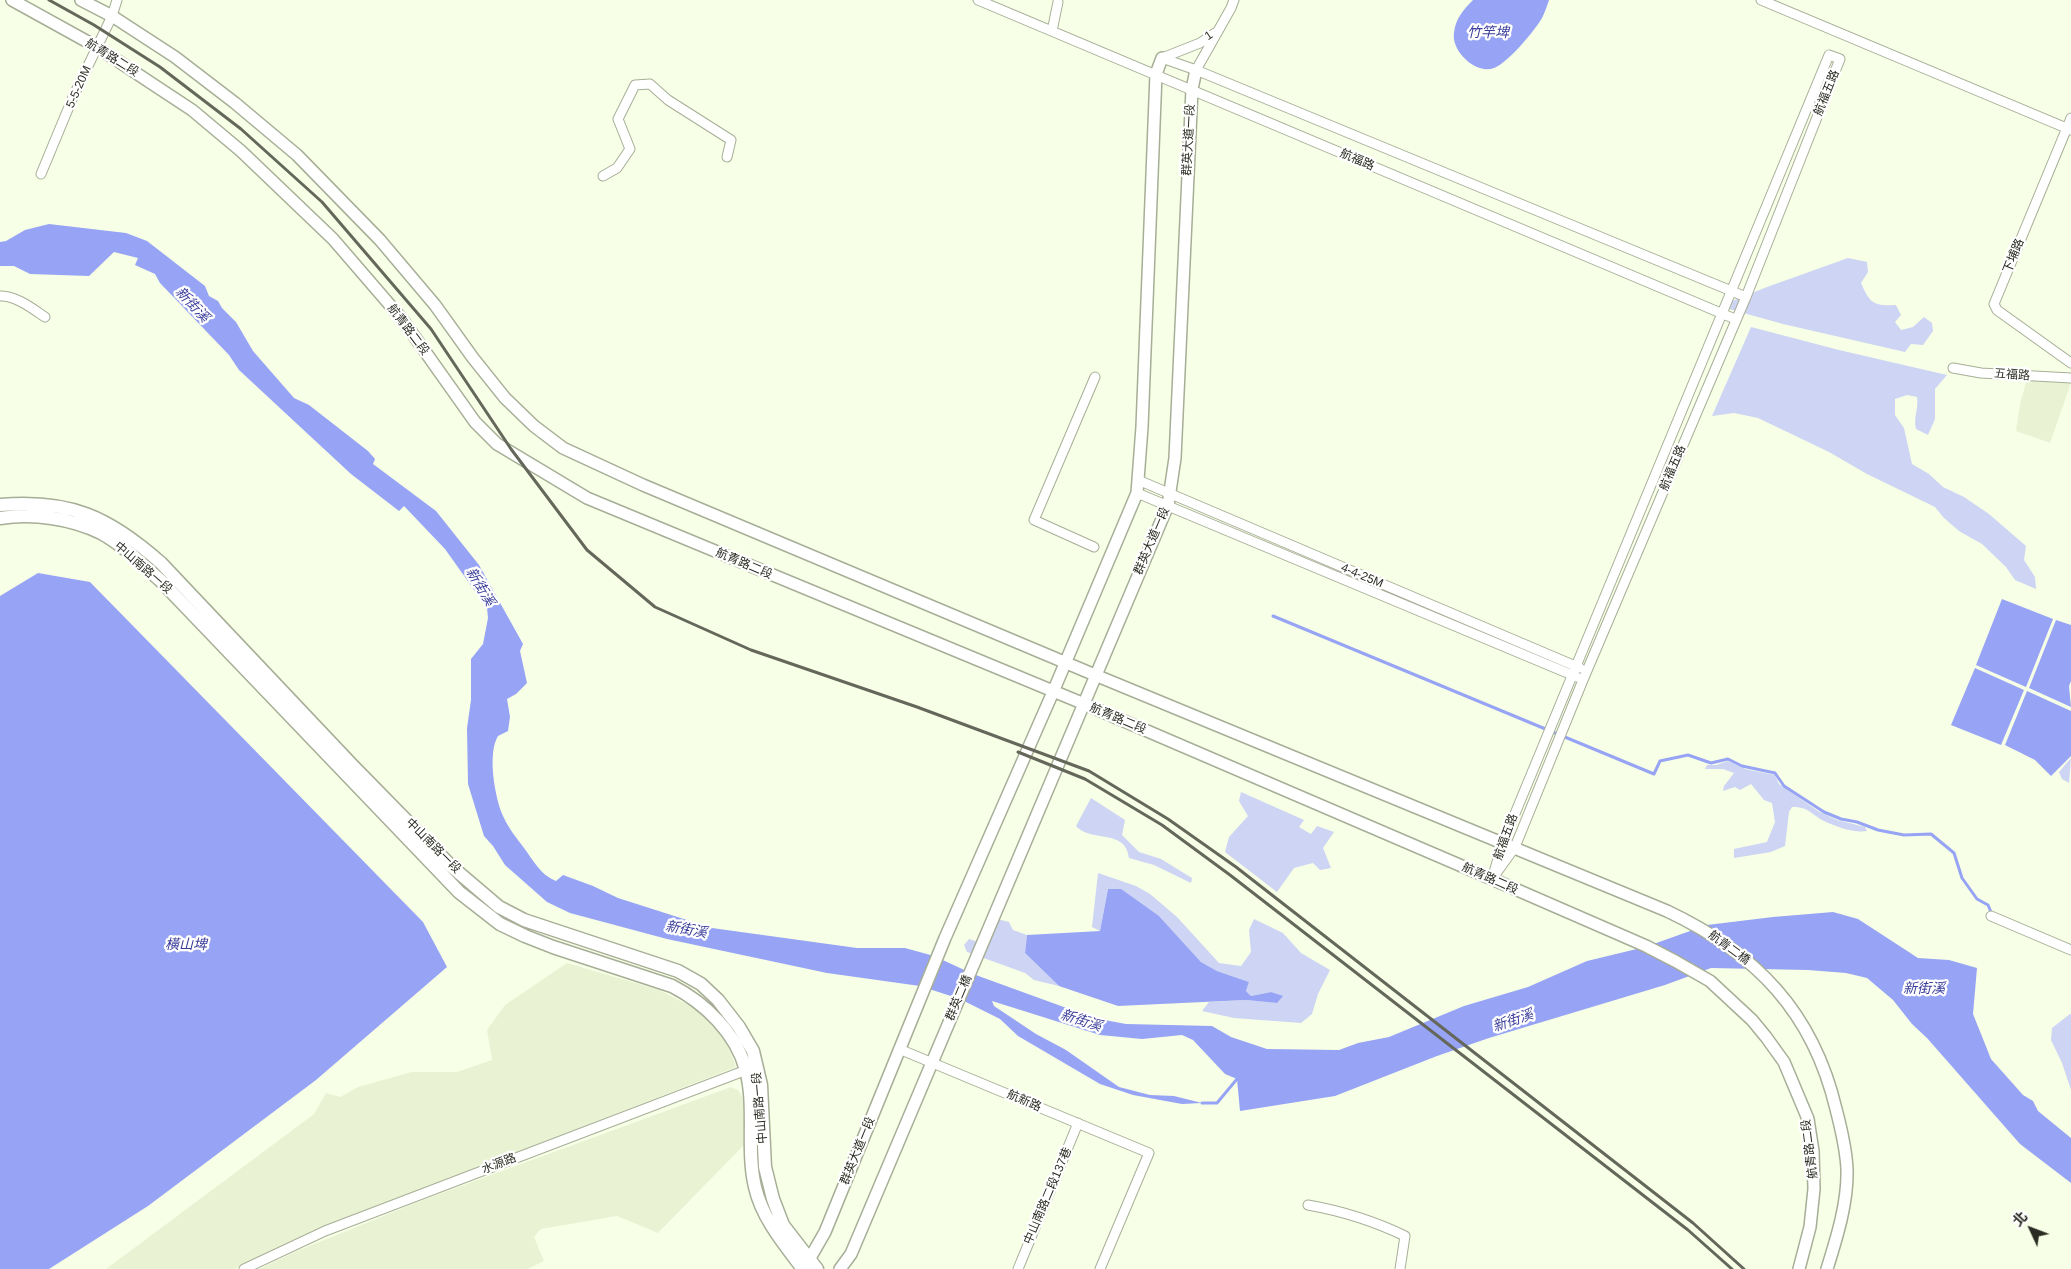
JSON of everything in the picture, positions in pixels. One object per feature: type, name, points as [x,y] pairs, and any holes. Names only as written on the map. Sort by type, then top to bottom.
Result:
[{"type":"main road","name":"中山南路一段","points":[[0,505],[27,502],[62,507],[90,514],[114,526],[138,543],[161,563],[352,766],[452,867],[492,901],[524,920],[678,971],[701,984],[718,1000],[739,1027],[753,1051],[751,1069]]},
{"type":"main road","name":"中山南路一段","points":[[0,518],[22,515],[72,522],[101,534],[120,547],[161,581],[459,892],[500,924],[553,947],[672,986],[690,995],[705,1006],[719,1022],[761,1085],[765,1167],[778,1227],[805,1265],[817,1269]]},
{"type":"street","name":"航青路二段","points":[[12,0],[96,47],[199,115],[241,150],[334,239],[402,319],[475,422],[497,444],[588,498],[1082,704],[1492,879],[1675,960],[1710,981],[1752,1020],[1784,1062],[1808,1119],[1813,1151],[1814,1189],[1810,1227],[1799,1269]]},
{"type":"street","points":[[81,0],[112,16],[175,58],[220,91],[297,155],[380,240],[435,305],[473,358],[505,398],[534,426],[564,448],[648,487],[1066,662],[1095,676],[1502,845],[1514,847]]},
{"type":"street","name":"5-5-20M","points":[[42,174],[96,47],[112,16],[117,0]]},
{"type":"street","name":"航福路","points":[[978,0],[1735,319]]},
{"type":"street","points":[[1217,31],[1234,0]]},
{"type":"street","points":[[1761,0],[2069,129]]},
{"type":"street","points":[[1052,31],[1058,2]]},
{"type":"street","name":"1","points":[[1162,58],[1200,43],[1217,31]]},
{"type":"street","name":"1","points":[[1196,70],[1217,31]]},
{"type":"street","name":"航福五路","points":[[1829,55],[1840,59],[1746,297],[1735,319],[1514,847],[1492,879],[1502,845],[1829,55]]},
{"type":"street","points":[[1053,692],[1137,493],[1142,427],[1156,74],[1162,58]]},
{"type":"street","name":"航福路","points":[[1162,58],[1196,70],[1746,297]]},
{"type":"street","name":"群英大道一段","points":[[979,951],[1169,500],[1175,458],[1192,89],[1196,70]]},
{"type":"street","points":[[604,176],[617,168],[630,149],[618,119],[635,86],[650,84],[668,100],[731,140],[727,158]]},
{"type":"street","name":"下埔路","points":[[2071,118],[2069,129],[1994,304],[1997,310],[2071,363]]},
{"type":"street","points":[[0,296],[6,296],[28,306],[45,317]]},
{"type":"street","name":"五福路","points":[[1953,368],[1981,373],[2071,378]]},
{"type":"street","points":[[1094,377],[1034,520],[1094,547]]},
{"type":"street","name":"4-4-25M","points":[[1138,480],[1169,500],[1583,680]]},
{"type":"street","name":"4-4-25M","points":[[1137,493],[1169,500],[1587,671]]},
{"type":"street","name":"群英大道一段","points":[[805,1265],[825,1232],[945,938],[1053,692]]},
{"type":"street","name":"航青二橋","points":[[1514,847],[1668,912],[1720,940],[1755,966],[1782,995],[1808,1033],[1823,1063],[1843,1134],[1847,1170],[1845,1198],[1837,1238],[1827,1269]]},
{"type":"street","points":[[1991,916],[2071,950]]},
{"type":"street","name":"群英二橋","points":[[932,1062],[979,951]]},
{"type":"street","name":"航新路","points":[[899,1049],[1149,1153],[1100,1269]]},
{"type":"street","points":[[840,1269],[851,1254],[932,1062]]},
{"type":"street","name":"水源路","points":[[244,1269],[325,1231],[751,1069]]},
{"type":"street","name":"中山南路二段137巷","points":[[1022,1268],[1078,1123]]},
{"type":"street","points":[[1308,1206],[1340,1211],[1405,1236],[1400,1269]]},
{"type":"shaded area","points":[[1848,258],[1867,262],[1868,272],[1861,283],[1864,290],[1870,299],[1878,304],[1896,305],[1901,315],[1895,322],[1901,330],[1913,327],[1924,317],[1932,323],[1933,331],[1923,345],[1911,344],[1905,352],[1783,324],[1729,309],[1727,303]]},
{"type":"shaded area","points":[[1751,327],[1947,375],[1935,389],[1935,419],[1928,435],[1916,429],[1917,397],[1907,395],[1895,399],[1895,415],[1904,428],[1912,464],[1929,474],[1943,487],[1964,497],[1989,514],[2026,546],[2024,560],[2035,577],[2036,589],[2015,580],[2006,567],[1982,544],[1959,531],[1935,507],[1867,474],[1829,452],[1758,418],[1734,413],[1712,416]]},
{"type":"shaded area","points":[[2027,379],[2071,383],[2050,443],[2016,431],[2020,404]]},
{"type":"shaded area","points":[[2071,758],[2069,783],[2062,779],[2059,772]]},
{"type":"shaded area","points":[[1728,761],[1745,769],[1775,775],[1779,784],[1818,811],[1837,820],[1865,827],[1867,831],[1856,831],[1840,827],[1824,821],[1806,810],[1792,807],[1789,812],[1785,846],[1771,852],[1734,858],[1734,849],[1767,842],[1775,822],[1772,803],[1764,800],[1751,784],[1740,790],[1735,787],[1723,791],[1724,786],[1734,773],[1723,769],[1705,769],[1707,765],[1716,765]]},
{"type":"shaded area","points":[[1241,792],[1304,820],[1299,827],[1311,834],[1317,826],[1334,832],[1323,848],[1331,868],[1320,870],[1313,863],[1294,868],[1277,892],[1225,852],[1229,837],[1248,816],[1239,801]]},
{"type":"shaded area","points":[[1091,798],[1125,820],[1122,835],[1139,852],[1161,859],[1192,878],[1191,883],[1154,865],[1129,858],[1122,843],[1115,839],[1090,834],[1076,826]]},
{"type":"shaded area","points":[[1098,873],[1136,886],[1150,894],[1177,917],[1219,963],[1241,966],[1251,952],[1249,930],[1254,919],[1283,933],[1301,953],[1330,970],[1318,994],[1312,1014],[1301,1023],[1234,1018],[1202,1011],[1209,1002],[1246,1000],[1277,1003],[1271,992],[1251,996],[1246,991],[1249,982],[1217,971],[1201,962],[1159,916],[1108,889],[1100,931],[1092,927]]},
{"type":"shaded area","points":[[997,919],[1009,922],[1013,930],[1027,935],[1025,953],[1059,986],[1034,980],[1025,973],[967,952],[964,945],[969,939],[981,943]]},
{"type":"shaded area","points":[[567,963],[659,990],[694,1008],[719,1032],[729,1049],[736,1067],[352,1216],[290,1242],[235,1269],[106,1269],[314,1114],[326,1093],[340,1097],[358,1087],[412,1072],[457,1072],[492,1060],[487,1030],[505,1005]]},
{"type":"shaded area","points":[[2070,1014],[2071,1090],[2062,1063],[2051,1040],[2052,1028]]},
{"type":"shaded area","points":[[731,1087],[738,1090],[744,1100],[744,1145],[658,1233],[617,1216],[541,1229],[534,1237],[544,1261],[528,1269],[259,1269],[297,1251],[423,1200]]},
{"type":"water","name":"竹竿埤","points":[[1473,0],[1549,0],[1542,18],[1521,46],[1500,65],[1487,69],[1473,65],[1466,60],[1456,47],[1454,40],[1458,19]]},
{"type":"water","name":"新街溪","points":[[49,224],[126,233],[147,241],[205,286],[209,296],[218,301],[222,308],[236,322],[253,351],[294,398],[309,405],[368,451],[375,459],[373,464],[436,511],[479,565],[523,644],[520,651],[527,683],[516,694],[507,699],[510,717],[508,731],[498,736],[495,744],[493,776],[497,798],[503,816],[513,833],[539,869],[556,881],[563,875],[618,898],[712,928],[857,948],[905,948],[934,956],[973,974],[1094,1018],[1126,1024],[1212,1026],[1231,1037],[1267,1049],[1339,1050],[1358,1043],[1389,1037],[1464,1006],[1528,987],[1587,961],[1645,947],[1707,925],[1833,912],[1858,919],[1918,958],[1949,960],[1977,968],[1973,1014],[1991,1059],[2023,1095],[2033,1101],[2038,1111],[2071,1138],[2071,1183],[2020,1144],[1927,1038],[1912,1024],[1893,1000],[1867,978],[1846,973],[1808,970],[1711,968],[1665,985],[1489,1038],[1335,1096],[1240,1111],[1237,1079],[1225,1074],[1193,1040],[1182,1035],[1142,1039],[1100,1035],[992,1001],[994,1006],[1036,1034],[1066,1050],[1119,1087],[1150,1095],[1174,1096],[1202,1103],[1182,1104],[1133,1095],[1100,1084],[1018,1036],[1000,1019],[960,999],[920,986],[827,973],[667,939],[570,913],[547,902],[505,865],[484,836],[468,784],[467,728],[471,700],[471,659],[483,644],[488,618],[487,608],[445,549],[404,506],[399,511],[351,474],[239,370],[229,355],[160,283],[155,274],[135,265],[138,258],[114,252],[89,276],[30,274],[14,266],[0,266],[0,242],[6,241],[25,230]]},
{"type":"water","name":"橫山埤","points":[[38,573],[90,582],[423,922],[447,967],[316,1080],[148,1206],[49,1269],[0,1269],[0,596]]},
{"type":"water","points":[[2002,599],[2053,619],[2026,687],[1976,665]]},
{"type":"water","points":[[2056,620],[2071,625],[2071,681],[2069,686],[2071,707],[2029,688]]},
{"type":"water","points":[[1975,668],[2024,690],[2001,745],[1951,725]]},
{"type":"water","points":[[2027,691],[2071,711],[2071,756],[2051,776],[2035,760],[2005,745]]},
{"type":"water","points":[[1108,889],[1121,889],[1159,916],[1201,962],[1217,971],[1249,982],[1246,991],[1251,996],[1271,992],[1283,996],[1277,1003],[1246,1000],[1118,1006],[1059,986],[1025,953],[1027,935],[1100,931]]},
{"type":"waterway","points":[[1273,616],[1654,774],[1660,761],[1688,755],[1711,763],[1728,759],[1742,766],[1775,773],[1784,786],[1824,812],[1841,819],[1857,822],[1878,830],[1904,835],[1931,834],[1954,853],[1962,878],[1977,899],[1988,905],[1994,914]]},
{"type":"waterway","points":[[1202,1103],[1217,1103],[1237,1079]]},
{"type":"railway","points":[[49,0],[94,25],[160,67],[241,129],[322,202],[431,329],[511,449],[587,550],[655,607],[751,650],[917,707],[1089,771],[1168,819],[1236,867],[1693,1223],[1744,1269]]},
{"type":"railway","points":[[1018,752],[1085,779],[1162,825],[1230,875],[1688,1230],[1732,1269]]}]
